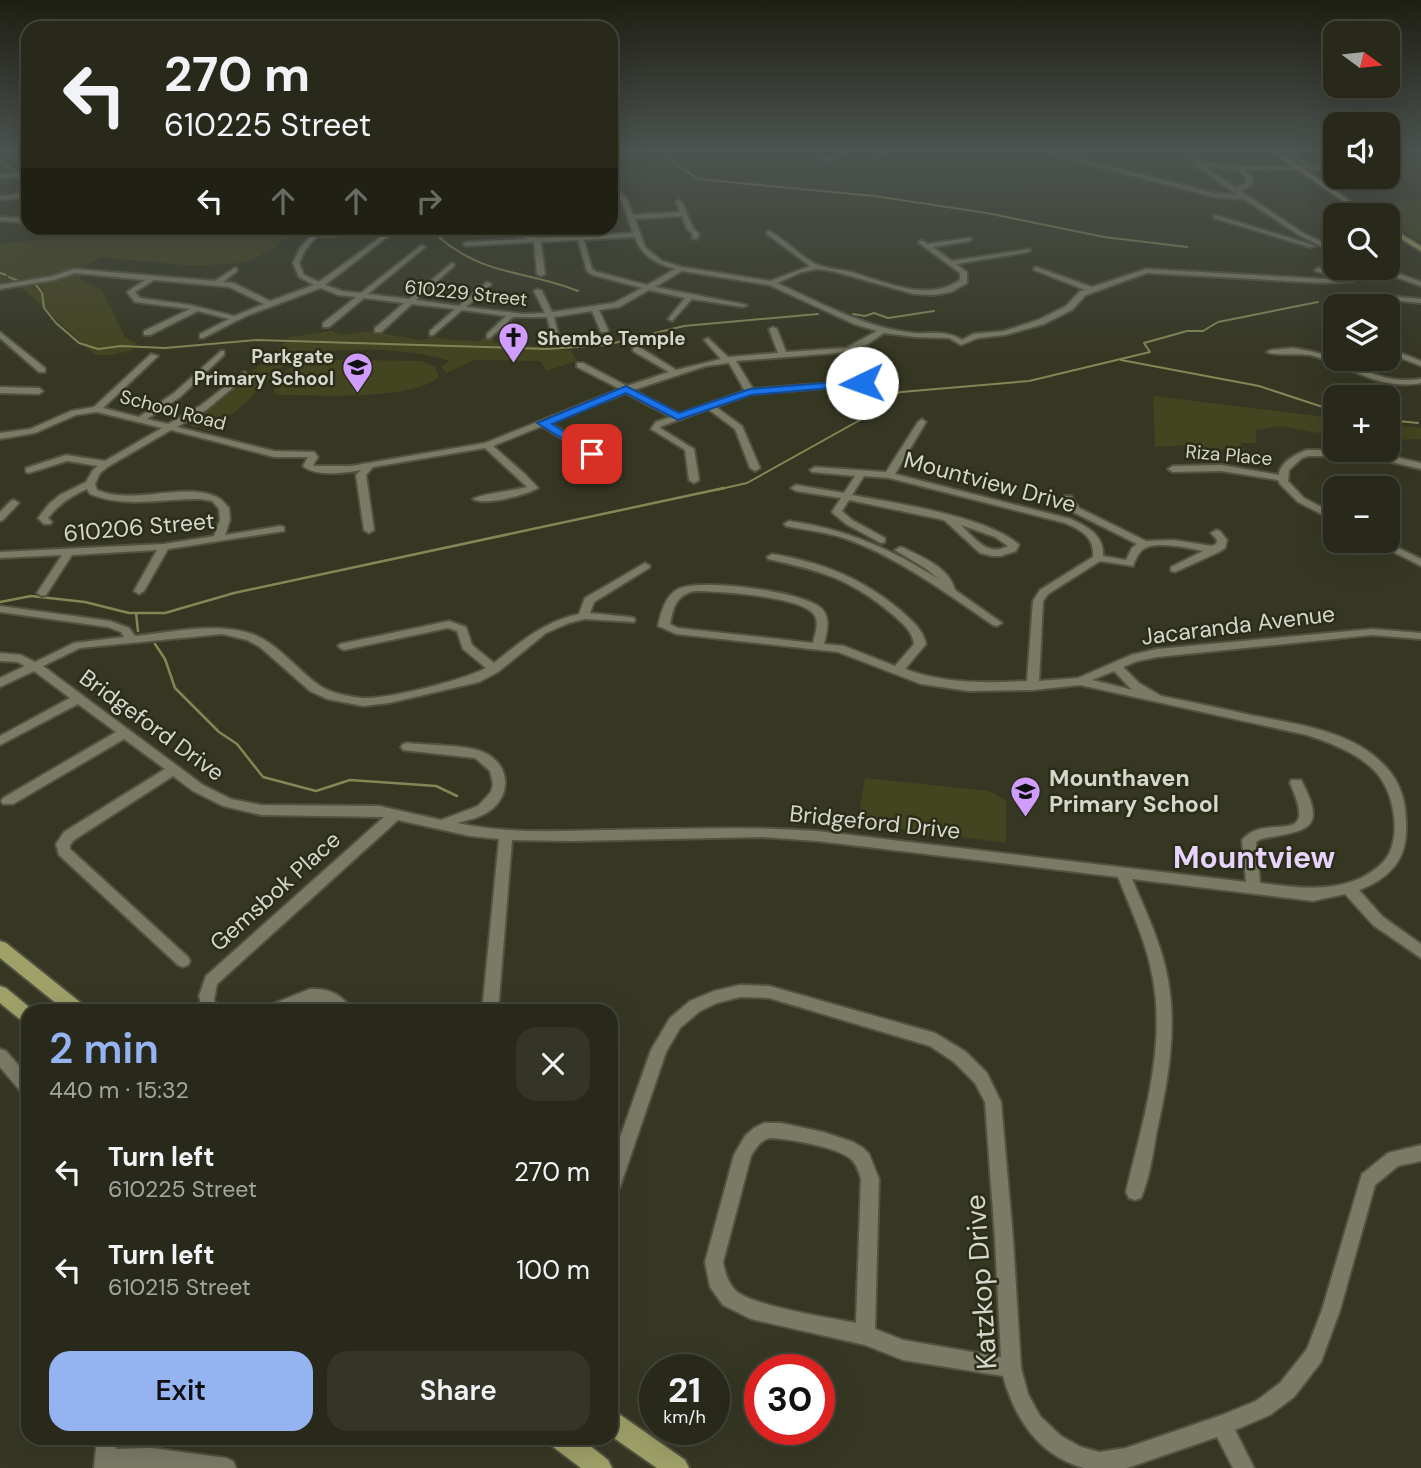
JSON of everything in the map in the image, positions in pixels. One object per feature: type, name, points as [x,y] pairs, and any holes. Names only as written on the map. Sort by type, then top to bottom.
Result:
[{"type":"main road","points":[[1400,235],[1421,248]]},
{"type":"main road","points":[[0,948],[70,1004]]},
{"type":"main road","points":[[0,993],[21,1010]]},
{"type":"main road","points":[[618,1427],[677,1468]]},
{"type":"main road","points":[[569,1445],[600,1468]]},
{"type":"street","points":[[633,220],[642,248],[653,259],[681,269],[771,283],[857,322],[883,330],[948,336],[965,343],[976,337],[1030,326],[1069,308],[1076,296],[1090,289],[1152,271],[1323,280]]},
{"type":"street","points":[[686,220],[696,234],[695,238]]},
{"type":"street","points":[[1224,220],[1323,249]]},
{"type":"street","points":[[1282,220],[1323,244]]},
{"type":"street","points":[[769,233],[816,267],[903,289],[929,292],[954,289],[964,281],[963,272],[924,244],[969,239]]},
{"type":"street","points":[[618,235],[637,234]]},
{"type":"street","points":[[315,235],[297,257],[296,263],[301,276],[319,286]]},
{"type":"street","points":[[203,336],[233,318],[319,286],[390,235]]},
{"type":"street","points":[[522,235],[537,240]]},
{"type":"street","points":[[466,244],[616,235]]},
{"type":"street","points":[[580,237],[591,272],[648,288],[743,304]]},
{"type":"street","points":[[537,240],[541,274]]},
{"type":"street","points":[[326,325],[422,247]]},
{"type":"street","points":[[950,263],[1028,250]]},
{"type":"street","points":[[378,330],[452,265]]},
{"type":"street","points":[[771,283],[816,267]]},
{"type":"street","name":"610229 Street","points":[[319,286],[361,297],[511,315],[550,315],[595,310],[624,302],[681,269]]},
{"type":"street","points":[[1036,269],[1090,289]]},
{"type":"street","points":[[217,283],[235,270]]},
{"type":"street","points":[[1318,270],[1323,271]]},
{"type":"street","points":[[0,287],[54,278],[71,271],[90,272],[217,283],[236,287],[270,304]]},
{"type":"street","points":[[1400,276],[1421,284]]},
{"type":"street","points":[[152,278],[133,290],[134,298],[233,318]]},
{"type":"street","points":[[433,333],[487,284]]},
{"type":"street","points":[[538,291],[550,315],[556,336]]},
{"type":"street","points":[[672,319],[691,297]]},
{"type":"street","points":[[1400,299],[1421,301]]},
{"type":"street","points":[[147,333],[196,309]]},
{"type":"street","points":[[595,310],[604,330]]},
{"type":"street","points":[[491,336],[511,315]]},
{"type":"street","points":[[773,329],[783,354]]},
{"type":"street","points":[[299,455],[312,455],[308,467],[313,469],[351,469],[487,445],[674,372],[729,359],[848,350],[863,344],[883,330]]},
{"type":"street","points":[[0,334],[43,370]]},
{"type":"street","points":[[708,340],[729,359],[750,392]]},
{"type":"street","points":[[636,349],[674,372]]},
{"type":"street","points":[[1271,352],[1289,349],[1312,352],[1398,384],[1421,381]]},
{"type":"street","points":[[142,419],[177,395],[221,353]]},
{"type":"street","points":[[1400,355],[1421,363]]},
{"type":"street","points":[[97,409],[154,356]]},
{"type":"street","points":[[580,365],[678,417]]},
{"type":"street","points":[[47,522],[43,518],[54,505],[69,493],[90,484],[96,472],[106,464],[211,403],[244,374]]},
{"type":"street","points":[[694,480],[689,449],[655,429],[659,425],[750,392],[887,382]]},
{"type":"street","points":[[0,390],[39,391]]},
{"type":"street","points":[[708,405],[739,428],[755,468]]},
{"type":"street","name":"School Road","points":[[0,436],[32,431],[74,413],[97,409],[274,454],[299,455]]},
{"type":"street","points":[[889,475],[922,422]]},
{"type":"street","points":[[543,423],[592,454],[596,467],[594,477]]},
{"type":"street","points":[[478,499],[509,495],[533,488],[487,445]]},
{"type":"street","points":[[1323,512],[1301,500],[1289,490],[1282,478],[1284,469],[1307,453],[1365,453],[1421,466]]},
{"type":"street","points":[[29,470],[66,458],[106,464]]},
{"type":"street","points":[[369,530],[361,475],[370,466]]},
{"type":"street","name":"Riza Place","points":[[1173,468],[1221,468],[1282,478]]},
{"type":"street","name":"Mountview Drive","points":[[815,470],[889,475],[1068,521],[1082,527],[1097,539],[1098,558]]},
{"type":"street","points":[[862,472],[838,508],[840,516],[933,569],[947,581],[951,593]]},
{"type":"street","points":[[90,484],[93,492],[113,501],[144,501],[180,494],[205,497],[218,502],[224,508],[225,516],[218,540]]},
{"type":"street","points":[[796,488],[881,502],[949,520],[999,536],[1014,545],[1012,549],[997,554],[982,552],[949,520]]},
{"type":"street","points":[[1068,498],[1076,510],[1144,544],[1169,543],[1215,550]]},
{"type":"street","points":[[0,518],[14,503]]},
{"type":"street","points":[[789,524],[834,530],[873,544],[912,566],[997,623]]},
{"type":"street","name":"610206 Street","points":[[0,555],[164,547],[280,529]]},
{"type":"street","points":[[1175,569],[1224,544],[1216,533]]},
{"type":"street","points":[[1033,686],[1038,601],[1044,592],[1098,558],[1129,564],[1136,549],[1144,544]]},
{"type":"street","points":[[139,591],[164,547]]},
{"type":"street","points":[[42,593],[68,553]]},
{"type":"street","points":[[1400,553],[1421,564]]},
{"type":"street","points":[[772,557],[797,561],[849,578],[874,593],[913,627],[920,644],[898,670]]},
{"type":"street","points":[[584,616],[589,600],[645,566]]},
{"type":"street","name":"Jacaranda Avenue","points":[[818,646],[823,626],[821,615],[815,607],[791,598],[691,587],[676,595],[666,612],[664,626],[676,631],[818,646],[862,656],[942,684],[1012,687],[1080,681],[1135,657],[1157,653],[1372,632],[1421,636]]},
{"type":"street","points":[[0,609],[110,624],[125,630],[131,638]]},
{"type":"street","points":[[0,683],[78,645],[201,632],[235,633],[264,645],[314,688],[349,701],[389,699],[475,679],[494,669],[552,625],[584,616],[630,620]]},
{"type":"street","points":[[344,646],[449,624],[456,625],[462,629],[467,647],[494,669]]},
{"type":"street","name":"Bridgeford Drive","points":[[0,657],[20,659],[33,666],[216,799],[261,810],[352,809],[506,835],[762,832],[1313,895],[1349,889],[1380,873],[1399,845],[1399,813],[1395,792],[1386,774],[1371,759],[1332,737],[1158,699],[1135,686],[1115,666]]},
{"type":"street","points":[[1033,667],[1062,684]]},
{"type":"street","points":[[1012,687],[1033,667]]},
{"type":"street","points":[[1080,681],[1158,699]]},
{"type":"street","points":[[0,741],[78,699]]},
{"type":"street","points":[[8,801],[124,733]]},
{"type":"street","points":[[407,747],[477,754],[486,757],[500,776],[496,796],[487,806],[453,817],[442,825]]},
{"type":"street","points":[[173,770],[68,836],[63,844],[64,850],[183,961]]},
{"type":"street","points":[[1254,888],[1249,840],[1258,834],[1290,832],[1305,819],[1303,795],[1296,783]]},
{"type":"street","name":"Gemsbok Place","points":[[207,1004],[206,996],[211,980],[395,815]]},
{"type":"street","points":[[491,1004],[506,835]]},
{"type":"street","points":[[1123,873],[1151,943],[1163,994],[1164,1058],[1135,1192]]},
{"type":"street","points":[[1349,889],[1378,921],[1421,952]]},
{"type":"street","name":"Katzkop Drive","points":[[618,1167],[659,1050],[675,1023],[695,1006],[714,997],[740,991],[769,992],[935,1040],[960,1057],[981,1078],[993,1102],[1011,1368],[1019,1398],[1033,1423],[1054,1443],[1077,1456],[1099,1462],[1126,1458],[1222,1425],[1264,1408],[1287,1390],[1314,1355],[1331,1310],[1368,1180],[1395,1159],[1421,1153]]},
{"type":"street","points":[[288,1004],[307,996],[323,995],[337,999],[340,1004]]},
{"type":"street","points":[[0,1056],[21,1080]]},
{"type":"street","points":[[865,1335],[870,1179],[864,1162],[854,1151],[783,1131],[765,1130],[750,1141],[743,1155],[714,1262],[717,1280],[730,1298],[751,1310],[865,1335],[903,1350],[1011,1368]]},
{"type":"street","points":[[1222,1425],[1244,1468]]},
{"type":"street","points":[[106,1455],[226,1468]]},
{"type":"green space","points":[[1400,220],[1421,220],[1421,242],[1400,229]]},
{"type":"green space","points":[[291,235],[275,248],[244,263],[192,266],[101,257],[80,269],[48,278],[0,285],[0,244],[66,237]]},
{"type":"green space","points":[[80,274],[80,279],[102,290],[125,337],[136,343],[132,350],[111,355],[95,355],[20,286]]},
{"type":"green space","points":[[330,331],[346,335],[369,331],[420,340],[435,337],[480,341],[483,338],[493,339],[494,343],[550,347],[554,338],[563,340],[559,349],[571,351],[577,361],[546,371],[541,361],[475,360],[446,373],[441,367],[449,361],[434,356],[390,350],[318,353],[285,365],[243,405],[220,421],[193,427],[188,423],[222,398],[238,382],[252,380],[256,375],[248,374],[272,356],[290,337]]},
{"type":"green space","points":[[421,361],[435,367],[439,377],[426,385],[386,393],[339,396],[274,393],[278,380],[295,366],[306,362]]},
{"type":"green space","points":[[1153,396],[1323,417],[1323,434],[1279,426],[1255,430],[1257,443],[1240,443],[1245,450],[1203,449],[1201,444],[1155,447]]},
{"type":"green space","points":[[1400,425],[1421,428],[1421,439],[1400,440]]},
{"type":"green space","points":[[865,778],[989,791],[1006,801],[1006,843],[864,824],[858,820]]},
{"type":"waterway","points":[[1019,220],[1104,237],[1187,247]]},
{"type":"waterway","points":[[441,235],[440,238],[473,260],[578,291]]},
{"type":"waterway","points":[[0,273],[6,275]]},
{"type":"waterway","points":[[9,277],[21,282]]},
{"type":"waterway","points":[[36,285],[42,293],[44,308],[56,323],[79,343],[98,349],[121,346],[165,348],[257,340],[547,349],[606,345],[684,326],[818,314]]},
{"type":"waterway","points":[[716,490],[747,483],[860,420],[872,400],[901,392],[1029,381],[1150,352],[1144,343],[1187,331],[1203,331],[1218,322],[1318,302]]},
{"type":"waterway","points":[[853,314],[865,316],[874,313],[888,318],[934,311]]},
{"type":"waterway","points":[[1121,360],[1259,386],[1323,407]]},
{"type":"waterway","points":[[1400,421],[1418,423]]},
{"type":"waterway","points":[[136,613],[165,613],[234,593],[724,488]]},
{"type":"waterway","points":[[0,602],[31,596],[85,602],[136,613]]},
{"type":"waterway","points":[[136,613],[138,631]]},
{"type":"waterway","points":[[155,644],[165,659],[175,688],[219,732],[237,744],[263,777],[316,791],[350,780],[436,786],[457,796]]},
{"type":"place","name":"Shembe Temple","points":[[514,365]]},
{"type":"place","name":"Parkgate Primary School","points":[[357,394]]},
{"type":"place","name":"Mounthaven Primary School","points":[[1026,818]]},
{"type":"district","name":"Mountview","points":[[1254,857]]},
{"type":"route","points":[[592,454],[543,423],[626,389],[678,417],[750,392],[862,383]]}]
